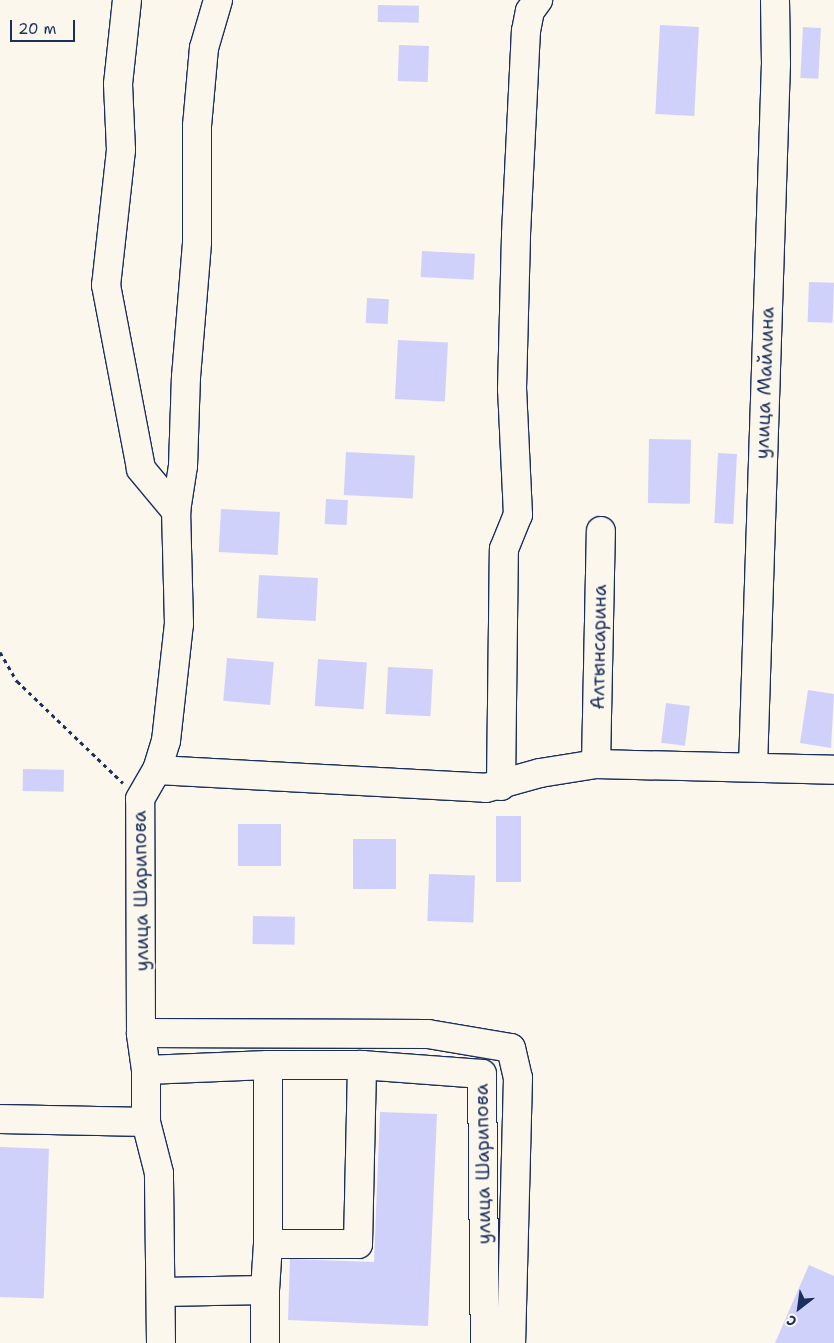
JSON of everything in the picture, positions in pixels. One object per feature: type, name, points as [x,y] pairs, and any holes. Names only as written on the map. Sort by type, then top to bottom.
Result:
[{"type":"street","points":[[127,0],[118,84],[121,150],[106,285],[141,469],[176,511]]},
{"type":"street","name":"улица Шарипова","points":[[161,1343],[160,1173],[146,1122],[146,1070],[141,1033],[140,798],[157,770],[166,741],[179,624],[176,511],[183,466],[186,377],[197,242],[197,126],[204,48],[218,0]]},
{"type":"street","points":[[501,786],[504,548],[518,515],[512,388],[516,234],[526,32],[530,11],[538,0]]},
{"type":"street","name":"улица Майлина","points":[[753,767],[775,74],[775,0]]},
{"type":"street","name":"Алтынсарина","points":[[596,764],[601,531]]},
{"type":"street","points":[[157,770],[486,788],[501,786],[540,773],[596,764],[834,770]]},
{"type":"street","points":[[141,1033],[428,1034],[511,1048],[518,1078],[511,1343]]},
{"type":"street","points":[[265,1343],[265,1290],[268,1244],[268,1065]]},
{"type":"street","name":"улица Шарипова","points":[[146,1070],[268,1065],[362,1065],[482,1074],[485,1343]]},
{"type":"street","points":[[268,1244],[358,1244],[362,1065]]},
{"type":"street","points":[[0,1119],[146,1122]]},
{"type":"street","points":[[162,1292],[265,1290]]},
{"type":"path","points":[[0,652],[17,681],[140,798]]},
{"type":"building","points":[[378,5],[419,6],[419,23],[378,22]]},
{"type":"building","points":[[660,25],[699,27],[694,116],[655,114]]},
{"type":"building","points":[[803,27],[821,28],[818,79],[800,78]]},
{"type":"building","points":[[399,45],[429,46],[428,82],[398,81]]},
{"type":"building","points":[[422,251],[475,254],[474,280],[421,277]]},
{"type":"building","points":[[809,282],[834,283],[833,323],[808,322]]},
{"type":"building","points":[[367,298],[389,299],[388,324],[366,323]]},
{"type":"building","points":[[398,340],[448,343],[445,402],[395,399]]},
{"type":"building","points":[[649,439],[691,440],[690,504],[648,503]]},
{"type":"building","points":[[346,452],[415,456],[413,499],[344,495]]},
{"type":"building","points":[[718,453],[737,454],[733,524],[714,523]]},
{"type":"building","points":[[326,499],[348,500],[347,525],[325,524]]},
{"type":"building","points":[[221,509],[280,512],[278,555],[219,552]]},
{"type":"building","points":[[259,575],[318,578],[316,621],[257,618]]},
{"type":"building","points":[[227,658],[274,662],[270,705],[223,701]]},
{"type":"building","points":[[318,659],[367,662],[364,709],[315,706]]},
{"type":"building","points":[[388,667],[433,669],[430,716],[386,714]]},
{"type":"building","points":[[808,690],[834,694],[831,748],[800,743]]},
{"type":"building","points":[[666,703],[690,706],[685,746],[661,743]]},
{"type":"building","points":[[23,769],[64,770],[64,792],[23,791]]},
{"type":"building","points":[[496,816],[521,816],[521,882],[496,882]]},
{"type":"building","points":[[238,824],[281,824],[281,866],[238,866]]},
{"type":"building","points":[[353,839],[396,839],[396,889],[353,889]]},
{"type":"building","points":[[429,874],[475,876],[473,923],[427,921]]},
{"type":"building","points":[[253,916],[295,917],[295,945],[253,944]]},
{"type":"building","points":[[380,1112],[437,1114],[428,1326],[288,1320],[290,1259],[374,1262]]},
{"type":"building","points":[[0,1147],[49,1149],[44,1299],[0,1297]]},
{"type":"building","points":[[809,1265],[834,1276],[834,1343],[775,1343]]}]
